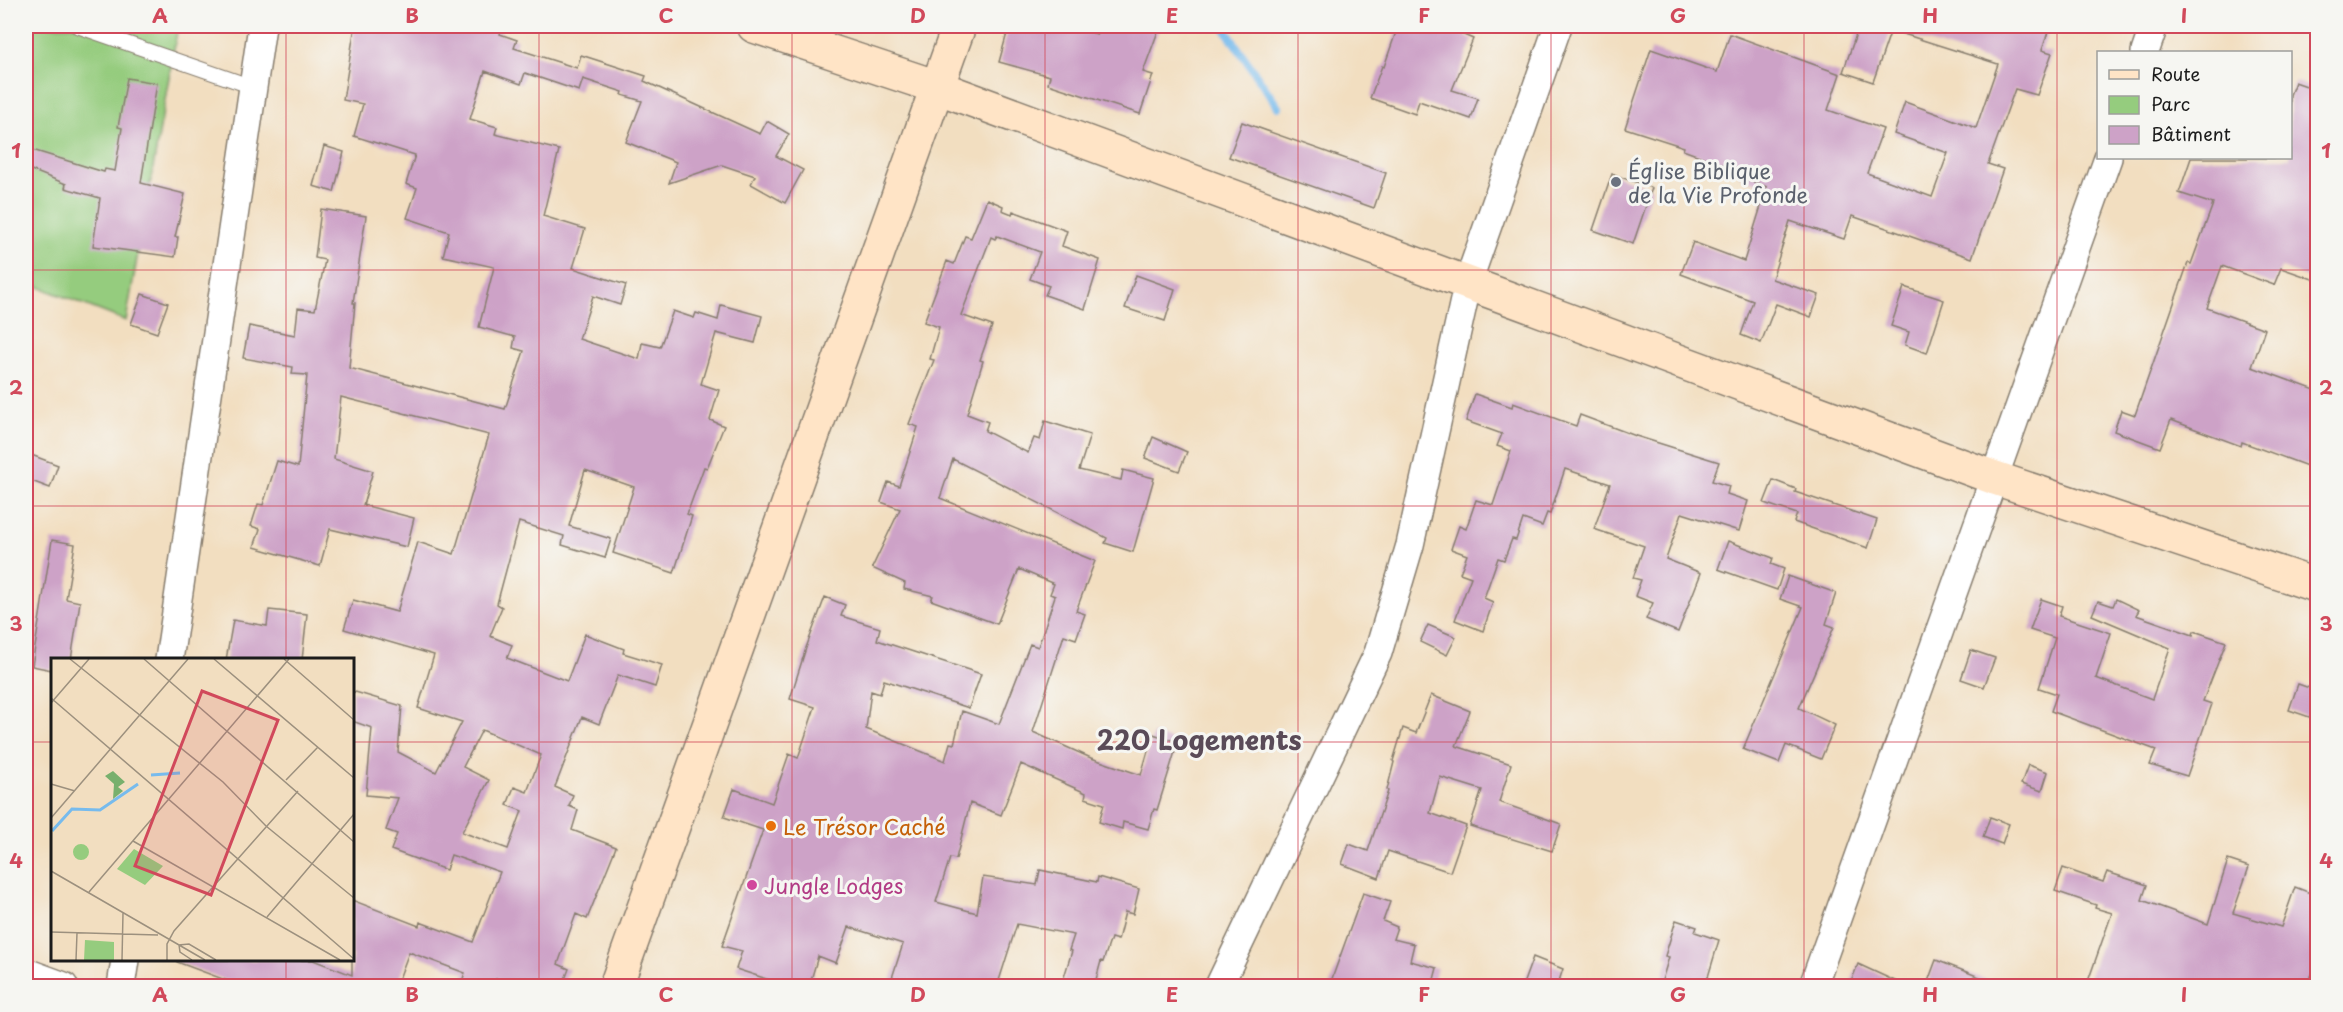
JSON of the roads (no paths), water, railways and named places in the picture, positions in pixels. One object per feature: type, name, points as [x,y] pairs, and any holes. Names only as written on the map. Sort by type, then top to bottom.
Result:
[{"type":"street","points":[[169,658],[262,26]]},
{"type":"street","points":[[753,26],[938,87],[1995,478],[2318,586]]},
{"type":"street","points":[[616,987],[959,26]]},
{"type":"street","points":[[1219,987],[1378,653],[1412,534],[1468,282],[1558,26]]},
{"type":"street","points":[[2145,51],[2154,26]]},
{"type":"street","points":[[1813,987],[2108,159]]},
{"type":"street","points":[[121,987],[125,961]]},
{"type":"street","points":[[26,972],[64,987]]},
{"type":"lane","points":[[77,26],[253,87]]},
{"type":"waterway","points":[[1223,26],[1278,107]]},
{"type":"place","name":"Église Biblique de la Vie Profonde","points":[[1616,182]]},
{"type":"place","name":"Le Trésor Caché","points":[[771,826]]},
{"type":"place","name":"Jungle Lodges","points":[[752,885]]},
{"type":"district","name":"220 Logements","points":[[1199,738]]}]
